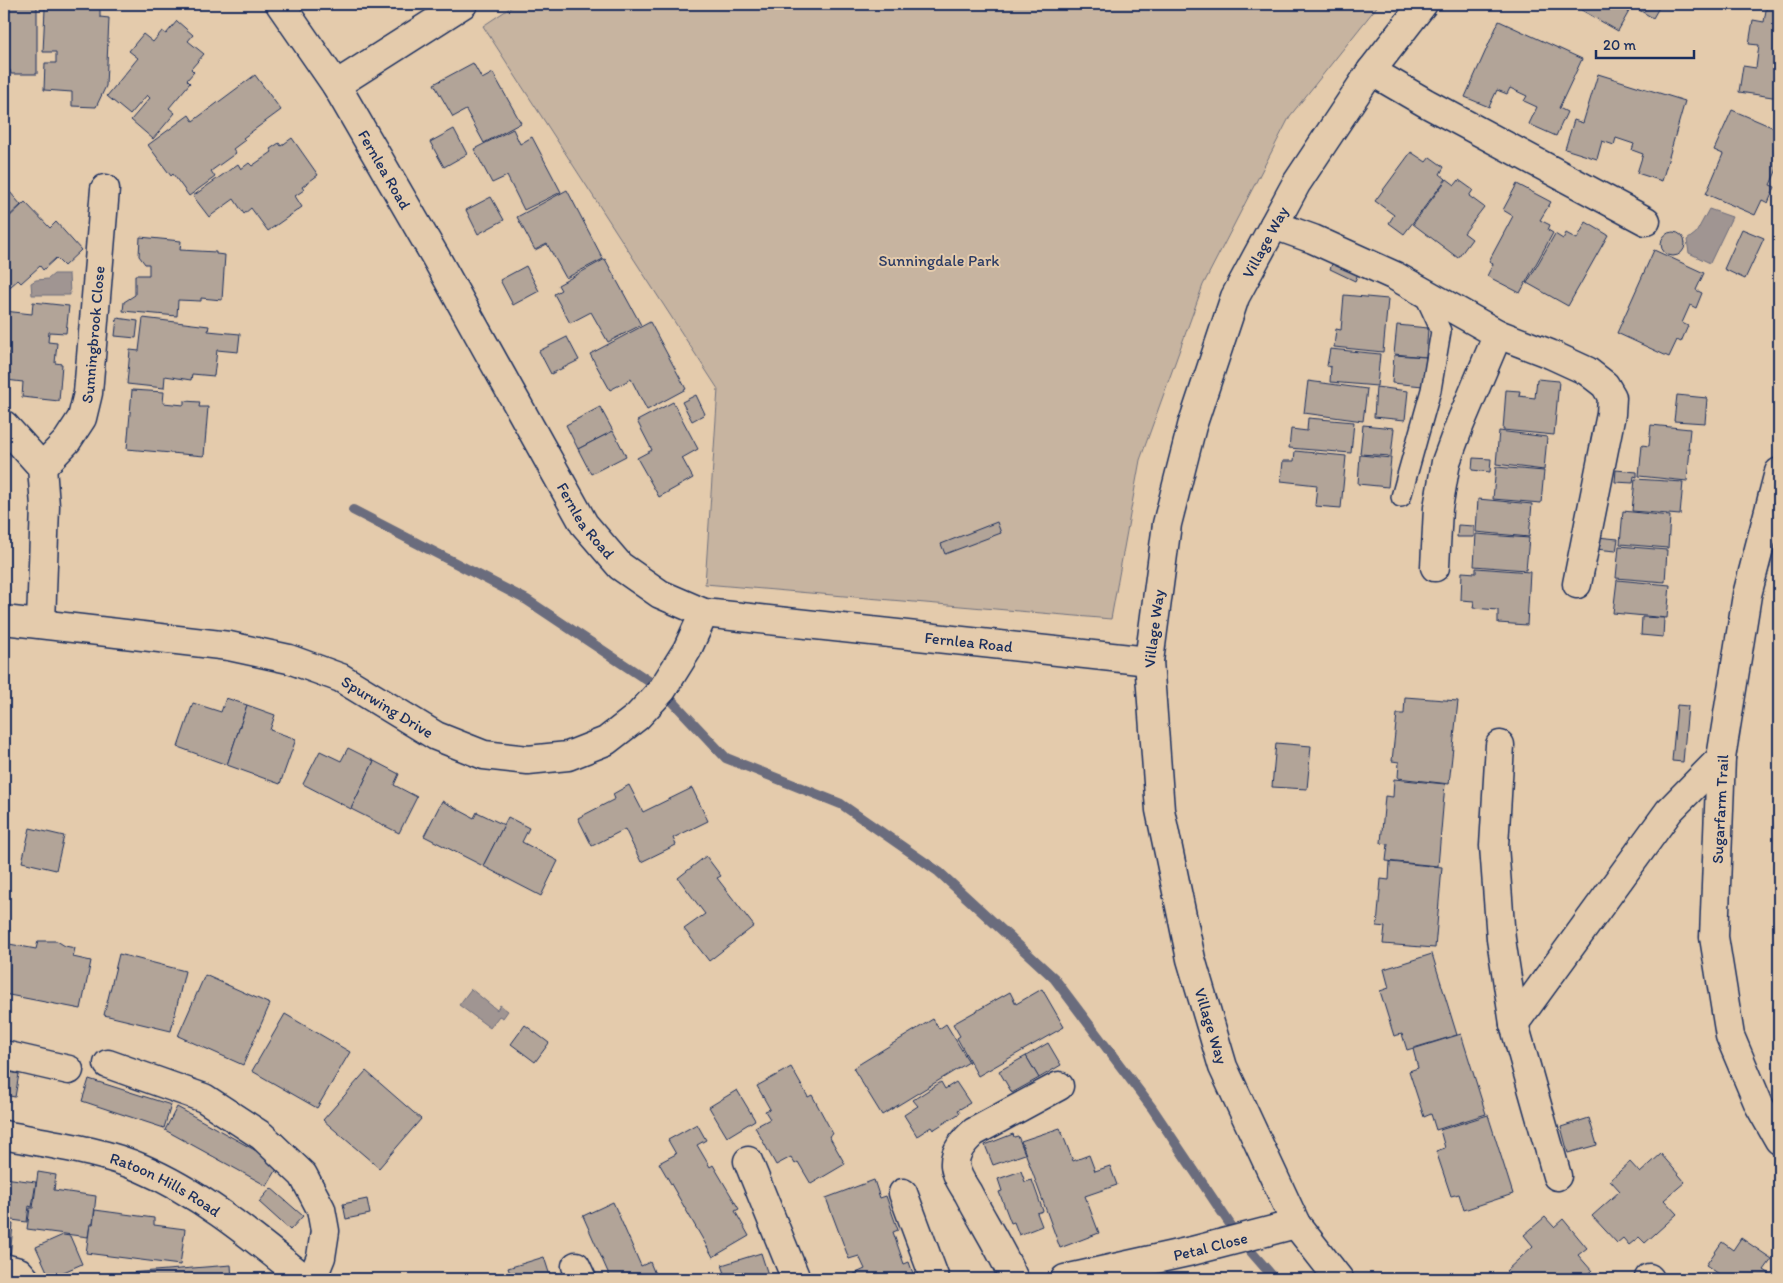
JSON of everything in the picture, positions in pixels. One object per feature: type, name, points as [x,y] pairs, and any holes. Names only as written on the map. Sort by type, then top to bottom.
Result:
[{"type":"street","name":"Fernlea Road","points":[[280,4],[336,85],[435,256],[584,524],[620,566],[660,594],[704,613],[1149,661]]},
{"type":"street","points":[[336,85],[463,4]]},
{"type":"street","name":"Village Way","points":[[1339,1279],[1296,1224],[1223,1067],[1191,959],[1160,810],[1149,661],[1167,524],[1192,426],[1236,297],[1296,184],[1371,71],[1423,4]]},
{"type":"street","points":[[1371,71],[1426,103],[1646,221]]},
{"type":"street","name":"Sunningbrook Close","points":[[42,467],[67,441],[82,418],[88,393],[105,189]]},
{"type":"street","points":[[1274,225],[1395,276],[1498,334],[1587,371],[1605,385],[1612,397],[1611,414],[1577,584]]},
{"type":"street","points":[[1435,567],[1438,508],[1446,462],[1498,334]]},
{"type":"street","points":[[4,425],[42,467],[45,506],[41,623]]},
{"type":"street","name":"Sugarfarm Trail","points":[[1779,472],[1747,595],[1721,758],[1714,936],[1730,1036],[1759,1105],[1779,1140]]},
{"type":"street","name":"Spurwing Drive","points":[[4,620],[229,646],[289,659],[341,678],[436,736],[484,756],[528,760],[568,756],[606,741],[637,717],[662,690],[687,650],[704,613]]},
{"type":"street","points":[[1500,745],[1494,846],[1501,939],[1514,1024],[1557,1176]]},
{"type":"street","points":[[1514,1024],[1669,811],[1721,758]]},
{"type":"street","points":[[4,1055],[69,1070]]},
{"type":"street","points":[[108,1064],[204,1098],[262,1136],[303,1175],[321,1209],[325,1231],[321,1256],[302,1277]]},
{"type":"street","points":[[1014,1279],[1003,1254],[978,1214],[958,1173],[955,1164],[957,1153],[963,1143],[974,1132],[1059,1086]]},
{"type":"street","name":"Ratoon Hills Road","points":[[4,1135],[90,1152],[140,1168],[196,1197],[240,1227],[302,1277]]},
{"type":"street","points":[[748,1161],[796,1279]]},
{"type":"street","points":[[902,1193],[935,1279]]},
{"type":"street","name":"Petal Close","points":[[1065,1279],[1192,1251],[1296,1224]]},
{"type":"street","points":[[4,1268],[19,1272],[26,1279]]},
{"type":"lane","points":[[1402,497],[1431,390],[1441,331],[1423,292]]},
{"type":"green space","name":"Sunningdale Park","points":[[516,4],[1379,4],[1290,116],[1203,285],[1140,460],[1111,619],[705,584],[718,389],[483,26]]},
{"type":"shaded area","points":[[1709,209],[1732,217],[1710,263],[1689,253],[1687,240],[1696,233]]},
{"type":"shaded area","points":[[54,274],[69,274],[70,295],[32,295],[31,283],[36,280],[48,279]]},
{"type":"shaded area","points":[[471,989],[497,1010],[500,1005],[508,1011],[503,1018],[499,1016],[490,1028],[459,1005]]},
{"type":"building","points":[[4,4],[37,4],[37,74],[11,74],[10,70],[4,70]]},
{"type":"building","points":[[40,4],[100,4],[100,17],[109,18],[106,86],[96,107],[72,106],[72,92],[44,90],[45,63],[56,63],[56,52],[43,52],[45,9],[40,9]]},
{"type":"building","points":[[1571,4],[1661,4],[1653,18],[1632,6],[1618,31]]},
{"type":"building","points":[[1767,4],[1779,4],[1779,98],[1739,92],[1743,66],[1756,68],[1759,45],[1749,44],[1753,20],[1764,22]]},
{"type":"building","points":[[177,21],[193,35],[188,41],[204,54],[191,69],[194,72],[187,80],[190,83],[169,108],[175,113],[153,139],[131,120],[150,98],[147,95],[130,115],[107,96],[138,58],[129,51],[143,34],[153,42],[162,31],[166,34]]},
{"type":"building","points":[[1499,21],[1582,59],[1559,108],[1567,112],[1556,136],[1529,124],[1537,107],[1524,101],[1527,96],[1510,88],[1507,94],[1497,90],[1489,107],[1465,97]]},
{"type":"building","points":[[473,63],[482,79],[493,73],[521,123],[484,143],[466,110],[453,117],[434,84]]},
{"type":"building","points":[[1598,74],[1685,101],[1662,181],[1637,173],[1643,154],[1632,150],[1634,144],[1616,138],[1614,145],[1602,141],[1597,159],[1565,149],[1574,120],[1583,123]]},
{"type":"building","points":[[255,75],[281,110],[243,138],[245,140],[233,149],[236,153],[211,171],[215,177],[189,196],[148,145],[189,115],[193,121]]},
{"type":"building","points":[[1732,110],[1779,130],[1779,170],[1777,169],[1770,185],[1775,187],[1768,203],[1762,200],[1755,215],[1706,194],[1723,154],[1714,150]]},
{"type":"building","points":[[454,129],[467,154],[444,167],[430,142]]},
{"type":"building","points":[[513,129],[520,144],[532,137],[561,192],[524,210],[507,176],[492,183],[474,149]]},
{"type":"building","points":[[292,138],[318,175],[302,187],[304,190],[295,196],[302,207],[268,231],[251,208],[244,214],[234,199],[209,217],[193,196],[238,164],[241,169],[249,163],[252,166],[272,152],[270,149],[279,143],[281,146]]},
{"type":"building","points":[[1411,152],[1426,162],[1430,157],[1444,167],[1440,174],[1446,179],[1404,234],[1389,223],[1394,215],[1375,201]]},
{"type":"building","points":[[1447,179],[1455,185],[1459,180],[1473,190],[1469,196],[1484,207],[1464,233],[1472,239],[1458,258],[1413,224]]},
{"type":"building","points":[[1517,184],[1551,202],[1540,220],[1550,225],[1548,230],[1553,233],[1520,293],[1487,276],[1493,264],[1489,261],[1513,216],[1503,210]]},
{"type":"building","points":[[4,185],[21,205],[4,221]]},
{"type":"building","points":[[567,190],[603,259],[566,278],[547,244],[535,250],[517,217]]},
{"type":"building","points":[[491,197],[504,220],[478,234],[466,210]]},
{"type":"building","points":[[25,202],[50,228],[56,222],[81,250],[64,266],[56,258],[43,270],[40,266],[21,283],[18,280],[4,292],[4,222]]},
{"type":"building","points":[[1586,222],[1608,235],[1568,306],[1527,283],[1555,234],[1563,239],[1566,233],[1577,239]]},
{"type":"building","points":[[1742,229],[1764,238],[1745,279],[1724,269]]},
{"type":"building","points":[[1673,232],[1682,235],[1685,244],[1682,253],[1673,256],[1664,253],[1661,244],[1664,235]]},
{"type":"building","points":[[140,237],[181,241],[180,250],[216,252],[216,254],[225,255],[222,300],[201,298],[201,301],[178,300],[177,316],[123,311],[124,302],[135,295],[135,275],[149,275],[149,264],[145,264],[139,256]]},
{"type":"building","points":[[1654,250],[1704,273],[1696,290],[1702,293],[1696,308],[1690,305],[1682,323],[1688,326],[1681,342],[1677,340],[1669,357],[1617,333]]},
{"type":"building","points":[[1335,257],[1360,269],[1355,281],[1330,269]]},
{"type":"building","points":[[605,259],[641,325],[608,342],[591,312],[570,323],[554,294],[561,290],[558,285]]},
{"type":"building","points":[[526,266],[539,291],[513,305],[500,280]]},
{"type":"building","points":[[1344,295],[1388,299],[1383,352],[1334,347],[1336,329],[1341,330]]},
{"type":"building","points":[[33,302],[69,306],[66,333],[49,332],[48,342],[57,343],[55,363],[62,364],[59,401],[22,397],[23,382],[6,380],[8,352],[4,351],[4,311],[32,314]]},
{"type":"building","points":[[117,318],[138,321],[136,338],[115,336]]},
{"type":"building","points":[[143,318],[209,326],[208,331],[240,334],[238,352],[217,350],[214,376],[192,374],[191,380],[165,376],[164,388],[127,384],[130,350],[139,351]]},
{"type":"building","points":[[650,322],[686,389],[647,410],[631,379],[610,390],[590,354]]},
{"type":"building","points":[[1397,325],[1428,328],[1426,357],[1394,354]]},
{"type":"building","points":[[567,337],[579,360],[551,374],[539,351]]},
{"type":"building","points":[[1330,349],[1380,354],[1377,386],[1330,382],[1331,367],[1327,366]]},
{"type":"building","points":[[1394,355],[1426,357],[1423,386],[1392,383]]},
{"type":"building","points":[[1537,379],[1559,381],[1554,435],[1503,430],[1506,390],[1520,391],[1519,396],[1535,398]]},
{"type":"building","points":[[1308,381],[1367,389],[1363,421],[1304,413]]},
{"type":"building","points":[[1376,387],[1408,391],[1405,420],[1374,417]]},
{"type":"building","points":[[132,390],[164,392],[163,403],[184,405],[184,401],[200,402],[199,407],[208,407],[204,456],[127,449]]},
{"type":"building","points":[[696,395],[705,414],[692,421],[682,402]]},
{"type":"building","points":[[1677,395],[1707,398],[1705,423],[1674,421]]},
{"type":"building","points":[[673,402],[698,449],[682,458],[693,478],[659,497],[637,458],[652,450],[637,421]]},
{"type":"building","points":[[600,407],[613,431],[578,449],[566,425]]},
{"type":"building","points":[[1308,418],[1354,422],[1351,453],[1289,448],[1291,429],[1307,431]]},
{"type":"building","points":[[1363,425],[1394,428],[1391,456],[1360,454]]},
{"type":"building","points":[[1651,425],[1690,429],[1687,481],[1639,476],[1642,445],[1649,446]]},
{"type":"building","points":[[613,431],[626,456],[591,474],[578,449]]},
{"type":"building","points":[[1499,431],[1547,437],[1544,470],[1496,464]]},
{"type":"building","points":[[1295,451],[1346,456],[1341,508],[1315,506],[1317,485],[1281,481],[1283,461],[1294,461]]},
{"type":"building","points":[[1360,455],[1391,458],[1388,487],[1358,484]]},
{"type":"building","points":[[1473,458],[1491,459],[1490,472],[1472,470]]},
{"type":"building","points":[[1496,467],[1544,471],[1541,503],[1493,499]]},
{"type":"building","points":[[1616,470],[1637,472],[1637,477],[1634,476],[1633,483],[1615,482]]},
{"type":"building","points":[[1635,479],[1683,482],[1680,515],[1632,511]]},
{"type":"building","points":[[1478,499],[1532,504],[1529,537],[1476,532]]},
{"type":"building","points":[[1623,511],[1670,516],[1668,548],[1620,544]]},
{"type":"building","points":[[997,522],[1001,533],[945,554],[941,544]]},
{"type":"building","points":[[1458,525],[1474,526],[1474,537],[1457,537]]},
{"type":"building","points":[[1476,534],[1529,538],[1526,570],[1474,566]]},
{"type":"building","points":[[1597,537],[1618,539],[1616,551],[1595,549]]},
{"type":"building","points":[[1619,546],[1667,550],[1665,582],[1616,578]]},
{"type":"building","points":[[1476,568],[1530,572],[1527,625],[1498,623],[1498,610],[1473,608],[1474,601],[1461,600],[1462,572],[1476,573]]},
{"type":"building","points":[[1617,580],[1670,585],[1667,618],[1613,613]]},
{"type":"building","points":[[1642,617],[1664,618],[1663,637],[1641,635]]},
{"type":"building","points":[[1405,697],[1458,701],[1449,784],[1398,778],[1399,762],[1392,761],[1397,714],[1404,714]]},
{"type":"building","points":[[226,698],[247,705],[227,765],[178,747],[193,703],[221,712]]},
{"type":"building","points":[[247,705],[275,715],[270,730],[296,739],[280,784],[227,765]]},
{"type":"building","points":[[1677,705],[1688,706],[1683,762],[1672,761]]},
{"type":"building","points":[[1276,743],[1311,746],[1307,789],[1272,787]]},
{"type":"building","points":[[348,748],[374,761],[351,809],[303,784],[320,751],[341,761]]},
{"type":"building","points":[[374,761],[399,774],[394,785],[417,797],[399,833],[351,809]]},
{"type":"building","points":[[1394,779],[1445,784],[1438,866],[1386,861],[1388,844],[1381,843],[1385,796],[1393,797]]},
{"type":"building","points":[[629,785],[643,812],[692,788],[708,821],[673,838],[676,845],[641,862],[625,829],[592,846],[578,818],[615,799],[613,794]]},
{"type":"building","points":[[442,801],[474,818],[477,812],[504,825],[483,866],[424,836]]},
{"type":"building","points":[[508,817],[529,828],[522,842],[558,861],[541,896],[483,866]]},
{"type":"building","points":[[30,828],[64,836],[56,870],[22,862]]},
{"type":"building","points":[[706,856],[721,876],[717,878],[754,926],[709,961],[684,929],[705,914],[678,878]]},
{"type":"building","points":[[1390,862],[1442,867],[1435,948],[1383,944],[1385,927],[1377,926],[1381,879],[1389,880]]},
{"type":"building","points":[[38,941],[57,941],[65,946],[75,948],[73,957],[91,961],[81,1009],[4,994],[4,943],[36,949]]},
{"type":"building","points":[[119,954],[185,971],[171,1031],[104,1015]]},
{"type":"building","points":[[1432,954],[1457,1035],[1407,1050],[1402,1034],[1394,1036],[1380,991],[1389,988],[1384,969]]},
{"type":"building","points":[[205,975],[270,1004],[243,1065],[178,1036]]},
{"type":"building","points":[[1042,989],[1064,1027],[978,1076],[957,1038],[960,1036],[953,1024],[1010,992],[1016,1004]]},
{"type":"building","points":[[285,1014],[350,1052],[317,1108],[252,1071]]},
{"type":"building","points":[[933,1019],[939,1029],[946,1024],[969,1062],[882,1115],[853,1068]]},
{"type":"building","points":[[525,1025],[549,1043],[535,1062],[511,1044]]},
{"type":"building","points":[[1461,1034],[1486,1114],[1436,1130],[1431,1114],[1424,1117],[1409,1071],[1418,1068],[1413,1049]]},
{"type":"building","points":[[1048,1043],[1061,1065],[1039,1078],[1026,1056]]},
{"type":"building","points":[[1026,1056],[1039,1078],[1012,1093],[999,1071]]},
{"type":"building","points":[[791,1067],[808,1097],[812,1095],[833,1134],[829,1136],[845,1164],[811,1184],[798,1162],[795,1164],[791,1157],[776,1165],[755,1127],[770,1119],[765,1111],[770,1109],[757,1086]]},
{"type":"building","points":[[4,1071],[19,1074],[15,1097],[4,1095]]},
{"type":"building","points":[[366,1071],[421,1119],[379,1168],[323,1120]]},
{"type":"building","points":[[89,1079],[171,1105],[164,1128],[82,1101]]},
{"type":"building","points":[[941,1082],[945,1089],[956,1082],[970,1103],[958,1110],[960,1113],[933,1130],[931,1127],[917,1136],[904,1115],[918,1106],[913,1100]]},
{"type":"building","points":[[737,1090],[755,1120],[727,1137],[709,1107]]},
{"type":"building","points":[[177,1107],[280,1164],[267,1186],[165,1130]]},
{"type":"building","points":[[1488,1115],[1513,1194],[1464,1210],[1459,1194],[1451,1196],[1436,1151],[1445,1148],[1440,1130]]},
{"type":"building","points":[[1589,1118],[1597,1145],[1568,1153],[1561,1127]]},
{"type":"building","points":[[697,1124],[706,1140],[697,1145],[710,1167],[713,1165],[739,1209],[735,1211],[749,1236],[713,1257],[659,1163],[676,1154],[668,1140]]},
{"type":"building","points":[[1060,1128],[1073,1161],[1089,1155],[1095,1171],[1110,1166],[1117,1185],[1085,1196],[1099,1233],[1060,1248],[1021,1141]]},
{"type":"building","points":[[1013,1134],[1014,1137],[1018,1136],[1025,1154],[993,1165],[985,1145]]},
{"type":"building","points":[[1661,1154],[1685,1182],[1664,1200],[1677,1214],[1645,1243],[1639,1237],[1629,1245],[1623,1238],[1617,1243],[1592,1216],[1620,1191],[1610,1180],[1630,1162],[1640,1173]]},
{"type":"building","points":[[1021,1171],[1025,1182],[1032,1180],[1043,1211],[1037,1213],[1042,1226],[1019,1235],[1014,1222],[1011,1223],[999,1192],[1002,1191],[998,1179]]},
{"type":"building","points":[[38,1172],[56,1175],[54,1190],[96,1196],[93,1224],[90,1224],[88,1237],[27,1229],[30,1208],[33,1208]]},
{"type":"building","points":[[4,1178],[36,1182],[32,1207],[29,1206],[27,1222],[4,1219]]},
{"type":"building","points":[[874,1180],[880,1198],[886,1196],[898,1230],[893,1232],[904,1264],[909,1262],[915,1279],[856,1279],[854,1274],[865,1269],[859,1256],[849,1259],[826,1198]]},
{"type":"building","points":[[271,1188],[303,1216],[290,1230],[259,1202]]},
{"type":"building","points":[[367,1199],[370,1214],[346,1219],[343,1204]]},
{"type":"building","points":[[613,1202],[641,1266],[650,1262],[657,1279],[611,1279],[583,1216]]},
{"type":"building","points":[[95,1210],[154,1218],[154,1225],[185,1229],[180,1265],[86,1253],[90,1225],[93,1225]]},
{"type":"building","points":[[1545,1217],[1554,1227],[1563,1219],[1587,1248],[1578,1255],[1592,1271],[1583,1279],[1514,1279],[1506,1271],[1533,1246],[1524,1235]]},
{"type":"building","points":[[4,1223],[13,1224],[10,1258],[4,1257]]},
{"type":"building","points":[[63,1235],[70,1236],[82,1264],[50,1278],[36,1247]]},
{"type":"building","points":[[1741,1238],[1772,1259],[1764,1270],[1778,1279],[1715,1279],[1719,1274],[1706,1265],[1722,1242],[1733,1250]]},
{"type":"building","points":[[761,1253],[769,1278],[774,1277],[775,1279],[727,1279],[722,1265]]},
{"type":"building","points":[[544,1257],[551,1279],[512,1279],[508,1268]]},
{"type":"building","points":[[231,1265],[232,1279],[52,1279]]},
{"type":"waterway","points":[[353,510],[527,600],[662,690],[726,758],[841,804],[939,872],[1054,978],[1152,1108],[1240,1239],[1275,1279]]}]
